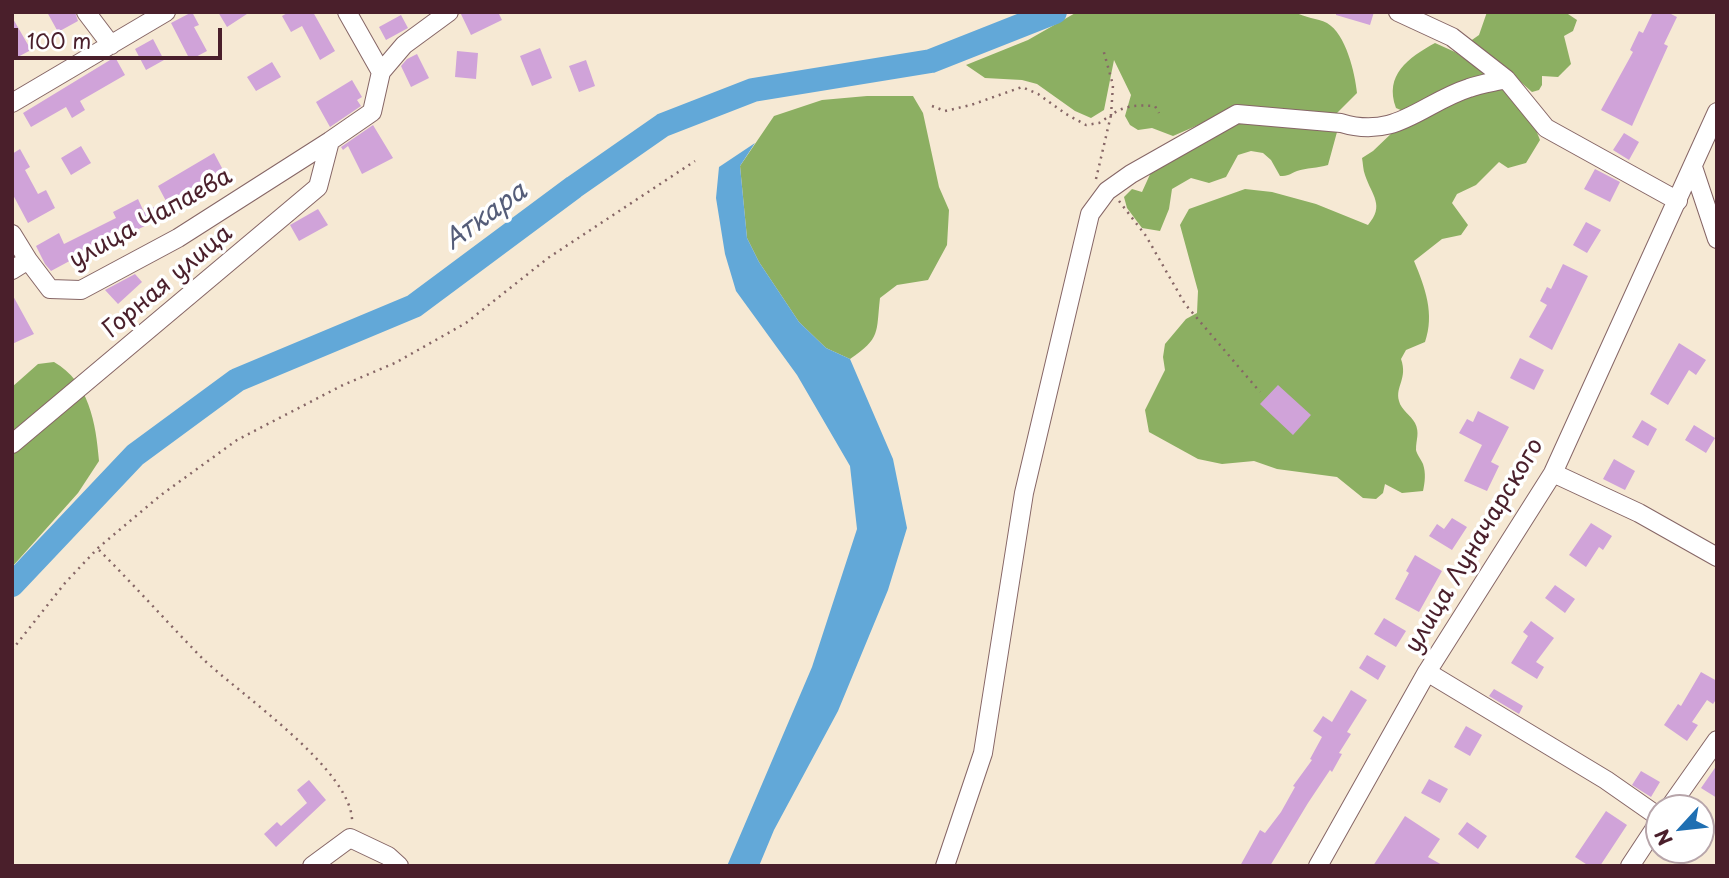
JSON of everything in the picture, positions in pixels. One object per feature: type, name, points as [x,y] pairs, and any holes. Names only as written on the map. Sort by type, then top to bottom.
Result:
[{"type":"street","points":[[86,12],[111,45]]},
{"type":"street","points":[[12,103],[166,12]]},
{"type":"street","points":[[347,12],[381,72]]},
{"type":"street","points":[[330,141],[372,112],[381,72],[404,45],[449,12]]},
{"type":"street","points":[[1398,12],[1452,37],[1506,79],[1546,128],[1678,201]]},
{"type":"street","points":[[945,866],[983,752],[1024,493],[1090,214],[1100,190],[1237,114],[1341,122],[1357,128],[1398,124],[1467,88],[1506,79]]},
{"type":"street","name":"улица Луначарского","points":[[1318,866],[1427,672],[1553,473],[1717,112]]},
{"type":"street","name":"улица Чапаева","points":[[12,234],[20,265],[50,289],[81,290],[178,238],[330,141]]},
{"type":"street","name":"Горная улица","points":[[12,444],[318,187],[330,141]]},
{"type":"street","points":[[1693,167],[1717,239]]},
{"type":"street","points":[[1553,473],[1639,513],[1717,557]]},
{"type":"street","points":[[1427,672],[1606,780],[1645,809]]},
{"type":"street","points":[[1679,794],[1717,740]]},
{"type":"street","points":[[312,866],[351,838],[388,856],[399,866]]},
{"type":"street","points":[[1630,866],[1645,842]]},
{"type":"path","points":[[1103,50],[1113,85],[1100,190],[1119,201],[1146,236],[1185,304],[1261,392]]},
{"type":"path","points":[[932,106],[945,111],[1022,87],[1038,94],[1086,125],[1099,123],[1120,109],[1136,104],[1155,106],[1159,113]]},
{"type":"path","points":[[12,650],[65,583],[98,548],[160,495],[237,440],[343,385],[395,363],[466,323],[548,258],[695,161]]},
{"type":"path","points":[[98,548],[204,659],[301,743],[335,780],[353,814],[351,838]]},
{"type":"green space","points":[[1077,12],[1295,12],[1334,28],[1352,65],[1357,93],[1335,115],[1235,109],[1173,136],[1152,128],[1138,130],[1130,125],[1125,116],[1131,95],[1114,60],[1104,110],[1091,118],[1075,111],[1037,84],[1022,80],[985,78],[966,65],[1028,40]]},
{"type":"green space","points":[[1487,12],[1565,12],[1577,20],[1573,31],[1564,36],[1571,64],[1558,77],[1542,76],[1539,90],[1532,92],[1469,42],[1479,35]]},
{"type":"green space","points":[[1435,43],[1455,52],[1488,75],[1403,111],[1396,108],[1393,86],[1396,77],[1408,61]]},
{"type":"green space","points":[[1505,86],[1540,140],[1526,163],[1508,168],[1499,162],[1476,185],[1457,194],[1452,203],[1468,225],[1461,235],[1442,239],[1414,261],[1429,311],[1428,332],[1425,342],[1406,350],[1401,359],[1403,372],[1398,396],[1418,433],[1416,450],[1425,471],[1423,491],[1402,493],[1385,484],[1383,493],[1376,499],[1363,498],[1337,477],[1277,469],[1254,461],[1222,464],[1198,459],[1149,432],[1145,410],[1165,370],[1165,344],[1186,319],[1197,313],[1198,291],[1180,225],[1189,209],[1245,189],[1272,192],[1316,204],[1368,225],[1376,212],[1376,200],[1364,173],[1362,158],[1395,130],[1470,92]]},
{"type":"green space","points":[[913,96],[923,113],[939,187],[949,210],[947,245],[928,280],[897,285],[880,298],[875,334],[867,346],[850,359],[826,348],[799,322],[759,262],[747,238],[740,166],[774,116],[822,100]]},
{"type":"green space","points":[[1241,122],[1337,132],[1328,165],[1280,176],[1271,160],[1263,153],[1251,151],[1238,155],[1226,177],[1209,183],[1191,178],[1172,189],[1169,209],[1160,231],[1142,228],[1127,208],[1124,197],[1132,189],[1142,192],[1152,170]]},
{"type":"green space","points":[[54,362],[66,370],[83,392],[93,418],[99,461],[78,493],[12,567],[12,387],[38,364]]},
{"type":"water","points":[[755,143],[740,166],[747,238],[759,262],[799,322],[826,348],[850,359],[893,459],[907,528],[888,590],[838,711],[774,830],[759,866],[727,866],[812,667],[857,529],[850,466],[797,375],[736,291],[725,254],[716,198],[719,167]]},
{"type":"building","points":[[47,12],[75,12],[78,21],[58,32]]},
{"type":"building","points":[[192,12],[199,25],[194,27],[207,51],[190,60],[171,23]]},
{"type":"building","points":[[218,12],[250,12],[227,27]]},
{"type":"building","points":[[289,12],[313,12],[335,51],[320,60],[302,26],[291,32],[282,16]]},
{"type":"building","points":[[460,12],[498,12],[502,20],[471,35]]},
{"type":"building","points":[[1336,12],[1374,12],[1370,25],[1336,15]]},
{"type":"building","points":[[1653,12],[1667,12],[1677,17],[1664,44],[1668,46],[1632,126],[1601,110],[1633,52],[1630,50],[1639,31],[1643,33]]},
{"type":"building","points":[[401,15],[408,28],[386,40],[379,27]]},
{"type":"building","points":[[12,17],[31,50],[12,60]]},
{"type":"building","points":[[153,39],[164,60],[146,70],[135,49]]},
{"type":"building","points":[[540,48],[552,78],[532,86],[520,56]]},
{"type":"building","points":[[457,51],[478,53],[476,79],[455,77]]},
{"type":"building","points":[[417,54],[429,78],[411,87],[401,66]]},
{"type":"building","points":[[115,57],[125,75],[80,101],[85,110],[72,118],[66,107],[31,127],[23,113]]},
{"type":"building","points":[[586,60],[595,86],[579,92],[569,66]]},
{"type":"building","points":[[272,62],[281,77],[256,91],[247,77]]},
{"type":"building","points":[[352,80],[362,97],[357,100],[361,106],[330,127],[316,102]]},
{"type":"building","points":[[373,125],[393,158],[362,174],[348,146],[343,150],[341,147]]},
{"type":"building","points":[[1624,133],[1639,142],[1629,160],[1613,150]]},
{"type":"building","points":[[81,146],[91,163],[71,175],[61,158]]},
{"type":"building","points":[[20,149],[30,167],[25,170],[38,194],[46,190],[55,208],[28,223],[12,193],[12,154]]},
{"type":"building","points":[[214,153],[230,183],[208,195],[205,191],[157,217],[158,220],[104,245],[108,253],[95,260],[90,250],[51,271],[45,264],[36,246],[59,233],[64,244],[116,218],[113,212],[138,199],[144,212],[166,201],[158,186]]},
{"type":"building","points":[[1595,169],[1620,182],[1610,202],[1584,189]]},
{"type":"building","points":[[318,209],[328,225],[299,241],[290,225]]},
{"type":"building","points":[[1586,222],[1601,230],[1587,253],[1573,245]]},
{"type":"building","points":[[1563,264],[1588,276],[1552,350],[1529,337],[1547,305],[1540,301],[1547,287],[1551,289]]},
{"type":"building","points":[[135,274],[142,282],[118,304],[105,290]]},
{"type":"building","points":[[12,294],[34,334],[12,344]]},
{"type":"building","points":[[1679,343],[1706,360],[1696,375],[1689,370],[1668,405],[1650,394]]},
{"type":"building","points":[[1520,358],[1544,370],[1534,390],[1510,378]]},
{"type":"building","points":[[1278,385],[1311,415],[1293,435],[1260,404]]},
{"type":"building","points":[[1478,411],[1509,427],[1491,462],[1499,466],[1487,491],[1464,481],[1482,445],[1459,433],[1467,419],[1473,422]]},
{"type":"building","points":[[1642,420],[1657,429],[1648,446],[1632,437]]},
{"type":"building","points":[[1694,425],[1715,438],[1706,453],[1685,440]]},
{"type":"building","points":[[1614,459],[1635,471],[1625,490],[1603,479]]},
{"type":"building","points":[[1452,518],[1467,527],[1452,550],[1429,536],[1437,524],[1444,529]]},
{"type":"building","points":[[1591,523],[1612,536],[1603,550],[1599,547],[1586,567],[1569,555]]},
{"type":"building","points":[[1415,555],[1442,571],[1419,612],[1395,599]]},
{"type":"building","points":[[1555,585],[1575,599],[1565,613],[1545,598]]},
{"type":"building","points":[[1384,618],[1406,631],[1396,647],[1374,634]]},
{"type":"building","points":[[1531,621],[1554,638],[1536,662],[1544,667],[1537,679],[1511,663],[1528,636],[1523,632]]},
{"type":"building","points":[[1367,655],[1386,666],[1378,680],[1359,668]]},
{"type":"building","points":[[1701,672],[1717,681],[1717,698],[1713,704],[1707,700],[1692,722],[1698,725],[1687,741],[1664,725],[1678,704],[1681,706]]},
{"type":"building","points":[[1494,689],[1523,706],[1519,714],[1489,696]]},
{"type":"building","points":[[1351,690],[1367,700],[1347,732],[1351,734],[1339,753],[1342,754],[1332,772],[1330,770],[1308,803],[1270,866],[1240,866],[1260,830],[1265,833],[1281,812],[1295,787],[1293,786],[1312,760],[1310,759],[1322,737],[1313,731],[1323,716],[1332,722]]},
{"type":"building","points":[[1466,726],[1482,735],[1470,756],[1454,747]]},
{"type":"building","points":[[1717,765],[1717,798],[1715,794],[1701,788]]},
{"type":"building","points":[[1641,771],[1660,782],[1653,794],[1646,794],[1632,785]]},
{"type":"building","points":[[1429,779],[1448,789],[1440,803],[1421,793]]},
{"type":"building","points":[[309,780],[326,800],[276,847],[264,834],[277,822],[281,826],[307,803],[297,790]]},
{"type":"building","points":[[1606,811],[1627,825],[1600,866],[1589,866],[1575,857]]},
{"type":"building","points":[[1405,816],[1440,839],[1428,857],[1444,866],[1373,866]]},
{"type":"building","points":[[1467,822],[1487,836],[1478,849],[1458,834]]},
{"type":"waterway","name":"Аткара","points":[[12,585],[135,455],[237,380],[414,306],[574,187],[663,125],[753,90],[931,61],[1055,12]]}]
